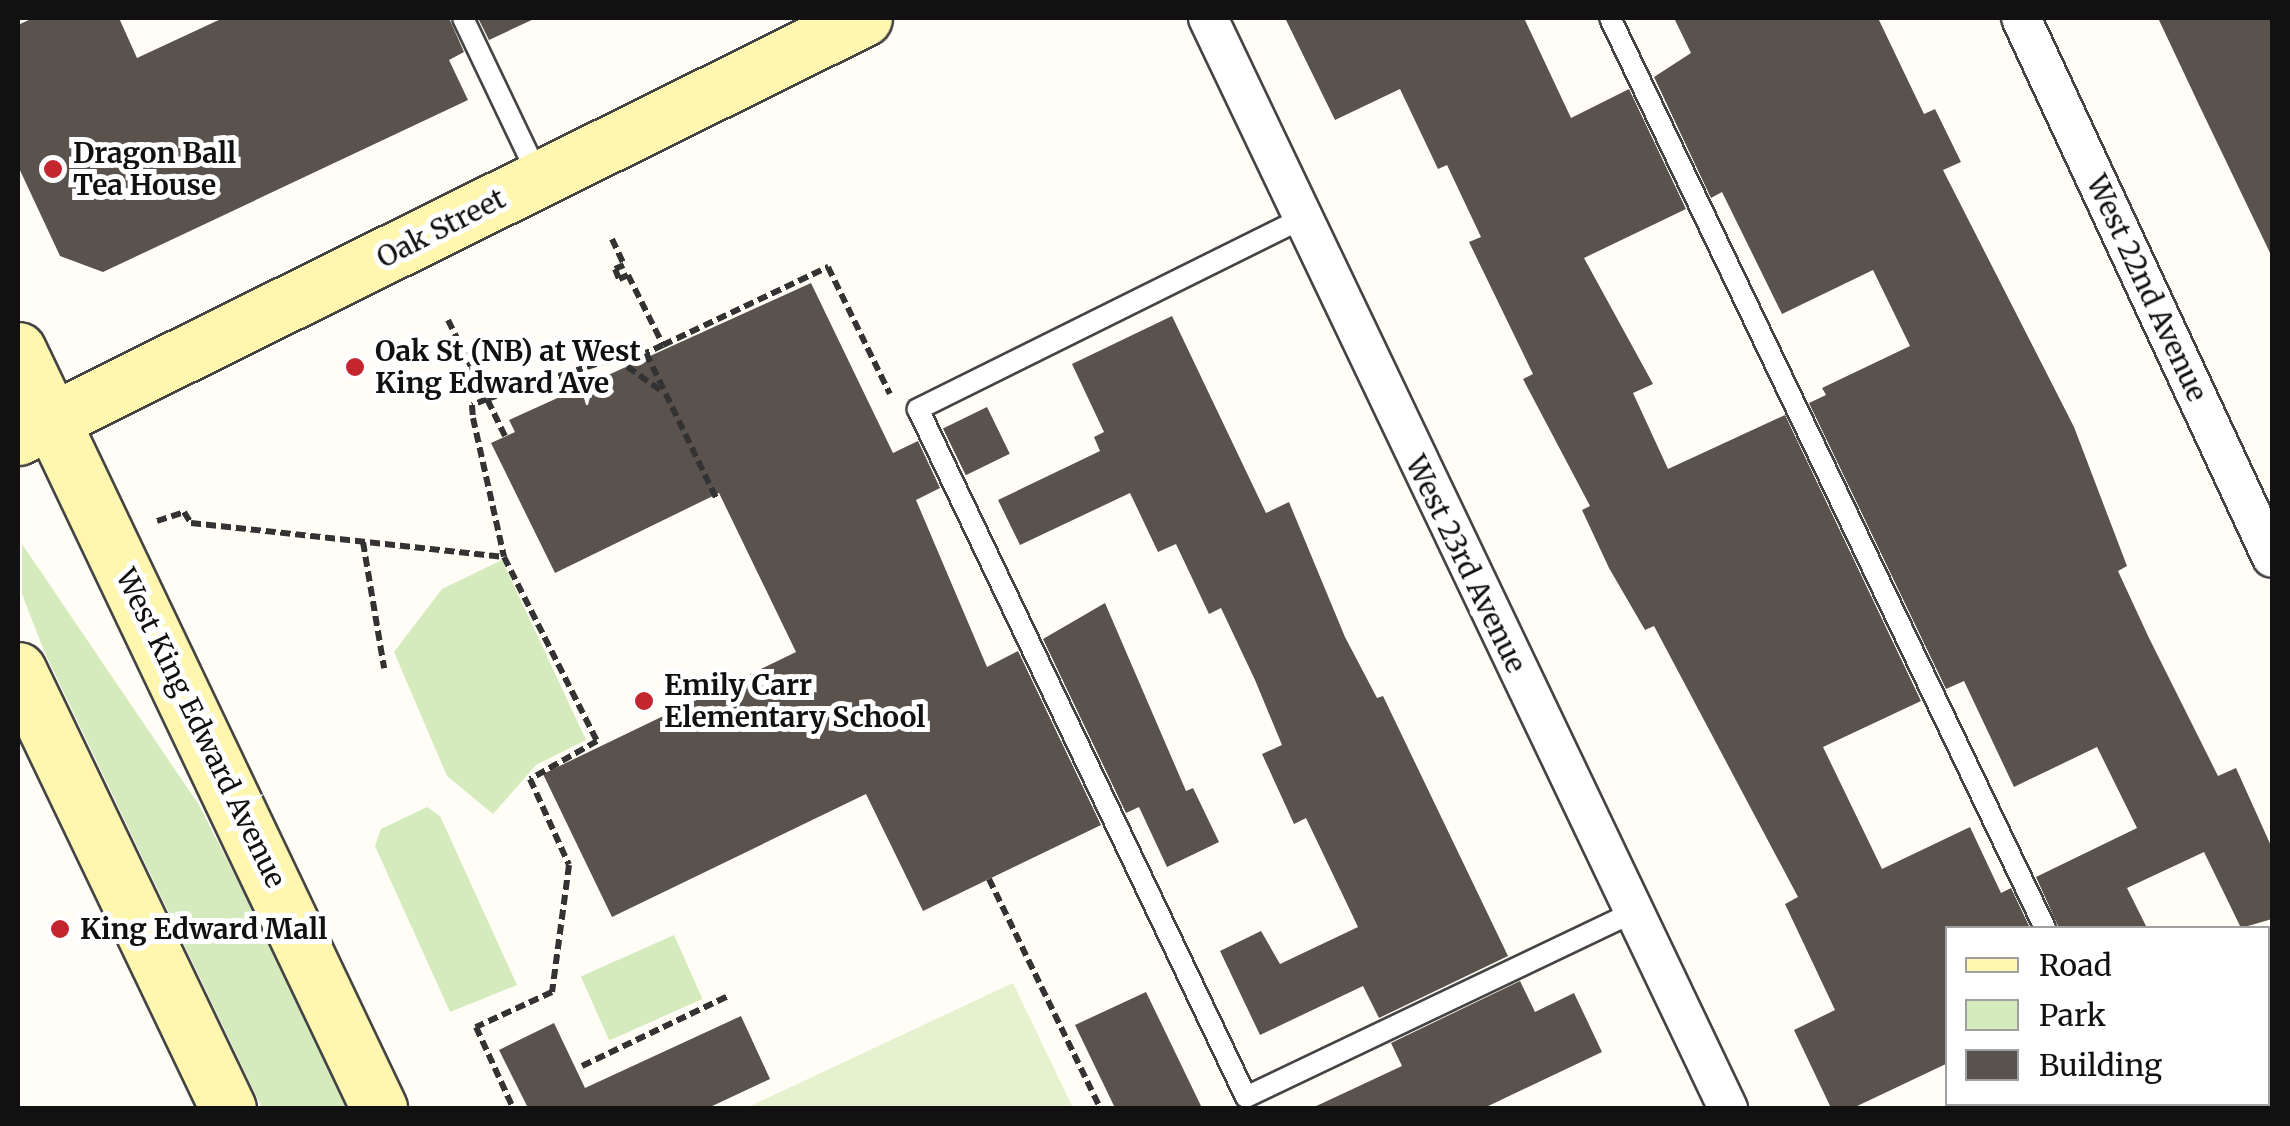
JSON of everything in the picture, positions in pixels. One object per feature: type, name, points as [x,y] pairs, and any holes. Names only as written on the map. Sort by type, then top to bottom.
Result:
[{"type":"main road","name":"Oak Street","points":[[35,429],[864,18]]},
{"type":"main road","name":"West King Edward Avenue","points":[[18,350],[35,429],[379,1108]]},
{"type":"main road","points":[[18,670],[228,1108]]},
{"type":"street","name":"West 23rd Avenue","points":[[1208,18],[1728,1108]]},
{"type":"street","name":"West 22nd Avenue","points":[[2020,18],[2272,558]]},
{"type":"lane","points":[[462,18],[540,178]]},
{"type":"lane","points":[[1610,18],[2045,926]]},
{"type":"lane","points":[[1301,219],[918,410],[1246,1097],[1633,912]]},
{"type":"path","points":[[612,239],[624,265],[615,269],[620,280],[628,275],[663,345]]},
{"type":"path","points":[[718,500],[646,352],[828,268],[898,409]]},
{"type":"path","points":[[448,320],[505,436]]},
{"type":"path","points":[[512,1108],[476,1026],[552,992],[568,865],[530,778],[597,741],[504,557],[472,406],[615,358],[667,396]]},
{"type":"path","points":[[157,521],[184,512],[190,524],[504,557]]},
{"type":"path","points":[[363,542],[384,668]]},
{"type":"path","points":[[989,879],[1100,1108]]},
{"type":"path","points":[[582,1066],[728,996]]},
{"type":"green space","points":[[22,544],[199,805],[354,1108],[262,1108],[44,651],[22,594]]},
{"type":"green space","points":[[502,560],[586,740],[536,765],[493,814],[447,776],[394,652],[442,589]]},
{"type":"green space","points":[[427,807],[440,816],[517,985],[450,1012],[375,846],[381,829]]},
{"type":"green space","points":[[674,935],[702,999],[609,1040],[581,976]]},
{"type":"green space","points":[[1013,983],[1073,1108],[746,1108]]},
{"type":"building","points":[[33,18],[119,18],[137,58],[223,18],[449,18],[464,52],[449,60],[468,100],[103,272],[60,256],[18,166],[18,25]]},
{"type":"building","points":[[478,18],[536,18],[489,40]]},
{"type":"building","points":[[1285,18],[1524,18],[1571,118],[1629,89],[1686,209],[1584,258],[1653,384],[1633,393],[1668,469],[1785,415],[1921,701],[1823,747],[1882,869],[1970,827],[2001,893],[2011,888],[2029,926],[1945,926],[1945,1064],[1853,1108],[1831,1108],[1794,1030],[1835,1010],[1785,904],[1798,897],[1654,626],[1645,630],[1609,568],[1582,510],[1590,506],[1523,379],[1533,374],[1469,242],[1481,237],[1447,165],[1438,169],[1400,89],[1335,120]]},
{"type":"building","points":[[1674,18],[1878,18],[1924,114],[1935,109],[1961,162],[1943,170],[2074,427],[2127,566],[2118,571],[2149,638],[2218,776],[2236,768],[2272,848],[2272,919],[2240,926],[2204,852],[2127,888],[2146,926],[2058,926],[2036,877],[2137,828],[2097,747],[2014,787],[1964,681],[1946,689],[1809,403],[1826,395],[1822,388],[1910,346],[1873,270],[1782,314],[1722,192],[1711,198],[1654,77],[1691,53]]},
{"type":"building","points":[[2158,18],[2272,18],[2272,257],[2200,107]]},
{"type":"building","points":[[811,283],[893,453],[918,441],[940,488],[916,500],[987,667],[1018,651],[1101,825],[923,911],[866,794],[612,917],[543,774],[796,652],[719,493],[555,573],[491,443],[515,432],[509,420]]},
{"type":"building","points":[[1172,316],[1266,513],[1289,502],[1345,637],[1377,698],[1383,696],[1508,956],[1379,1018],[1363,986],[1260,1035],[1220,951],[1261,931],[1280,964],[1358,927],[1306,818],[1294,824],[1262,754],[1282,745],[1255,680],[1221,608],[1209,614],[1176,544],[1158,552],[1130,493],[1020,545],[998,500],[1100,451],[1094,437],[1104,432],[1072,364]]},
{"type":"building","points":[[987,407],[1010,454],[966,475],[943,428]]},
{"type":"building","points":[[1105,603],[1186,791],[1193,788],[1219,842],[1167,867],[1139,807],[1126,813],[1043,639]]},
{"type":"building","points":[[1520,981],[1535,1012],[1574,993],[1602,1052],[1484,1108],[1312,1108],[1402,1066],[1391,1043]]},
{"type":"building","points":[[1146,992],[1202,1108],[1115,1108],[1075,1025]]},
{"type":"building","points":[[741,1016],[770,1079],[708,1108],[528,1108],[499,1050],[554,1023],[585,1088]]},
{"type":"place","name":"Dragon Ball Tea House","points":[[53,169]]},
{"type":"place","name":"Oak St (NB) at West King Edward Ave","points":[[355,367]]},
{"type":"place","name":"Emily Carr Elementary School","points":[[644,701]]},
{"type":"place","name":"King Edward Mall","points":[[60,929]]}]
